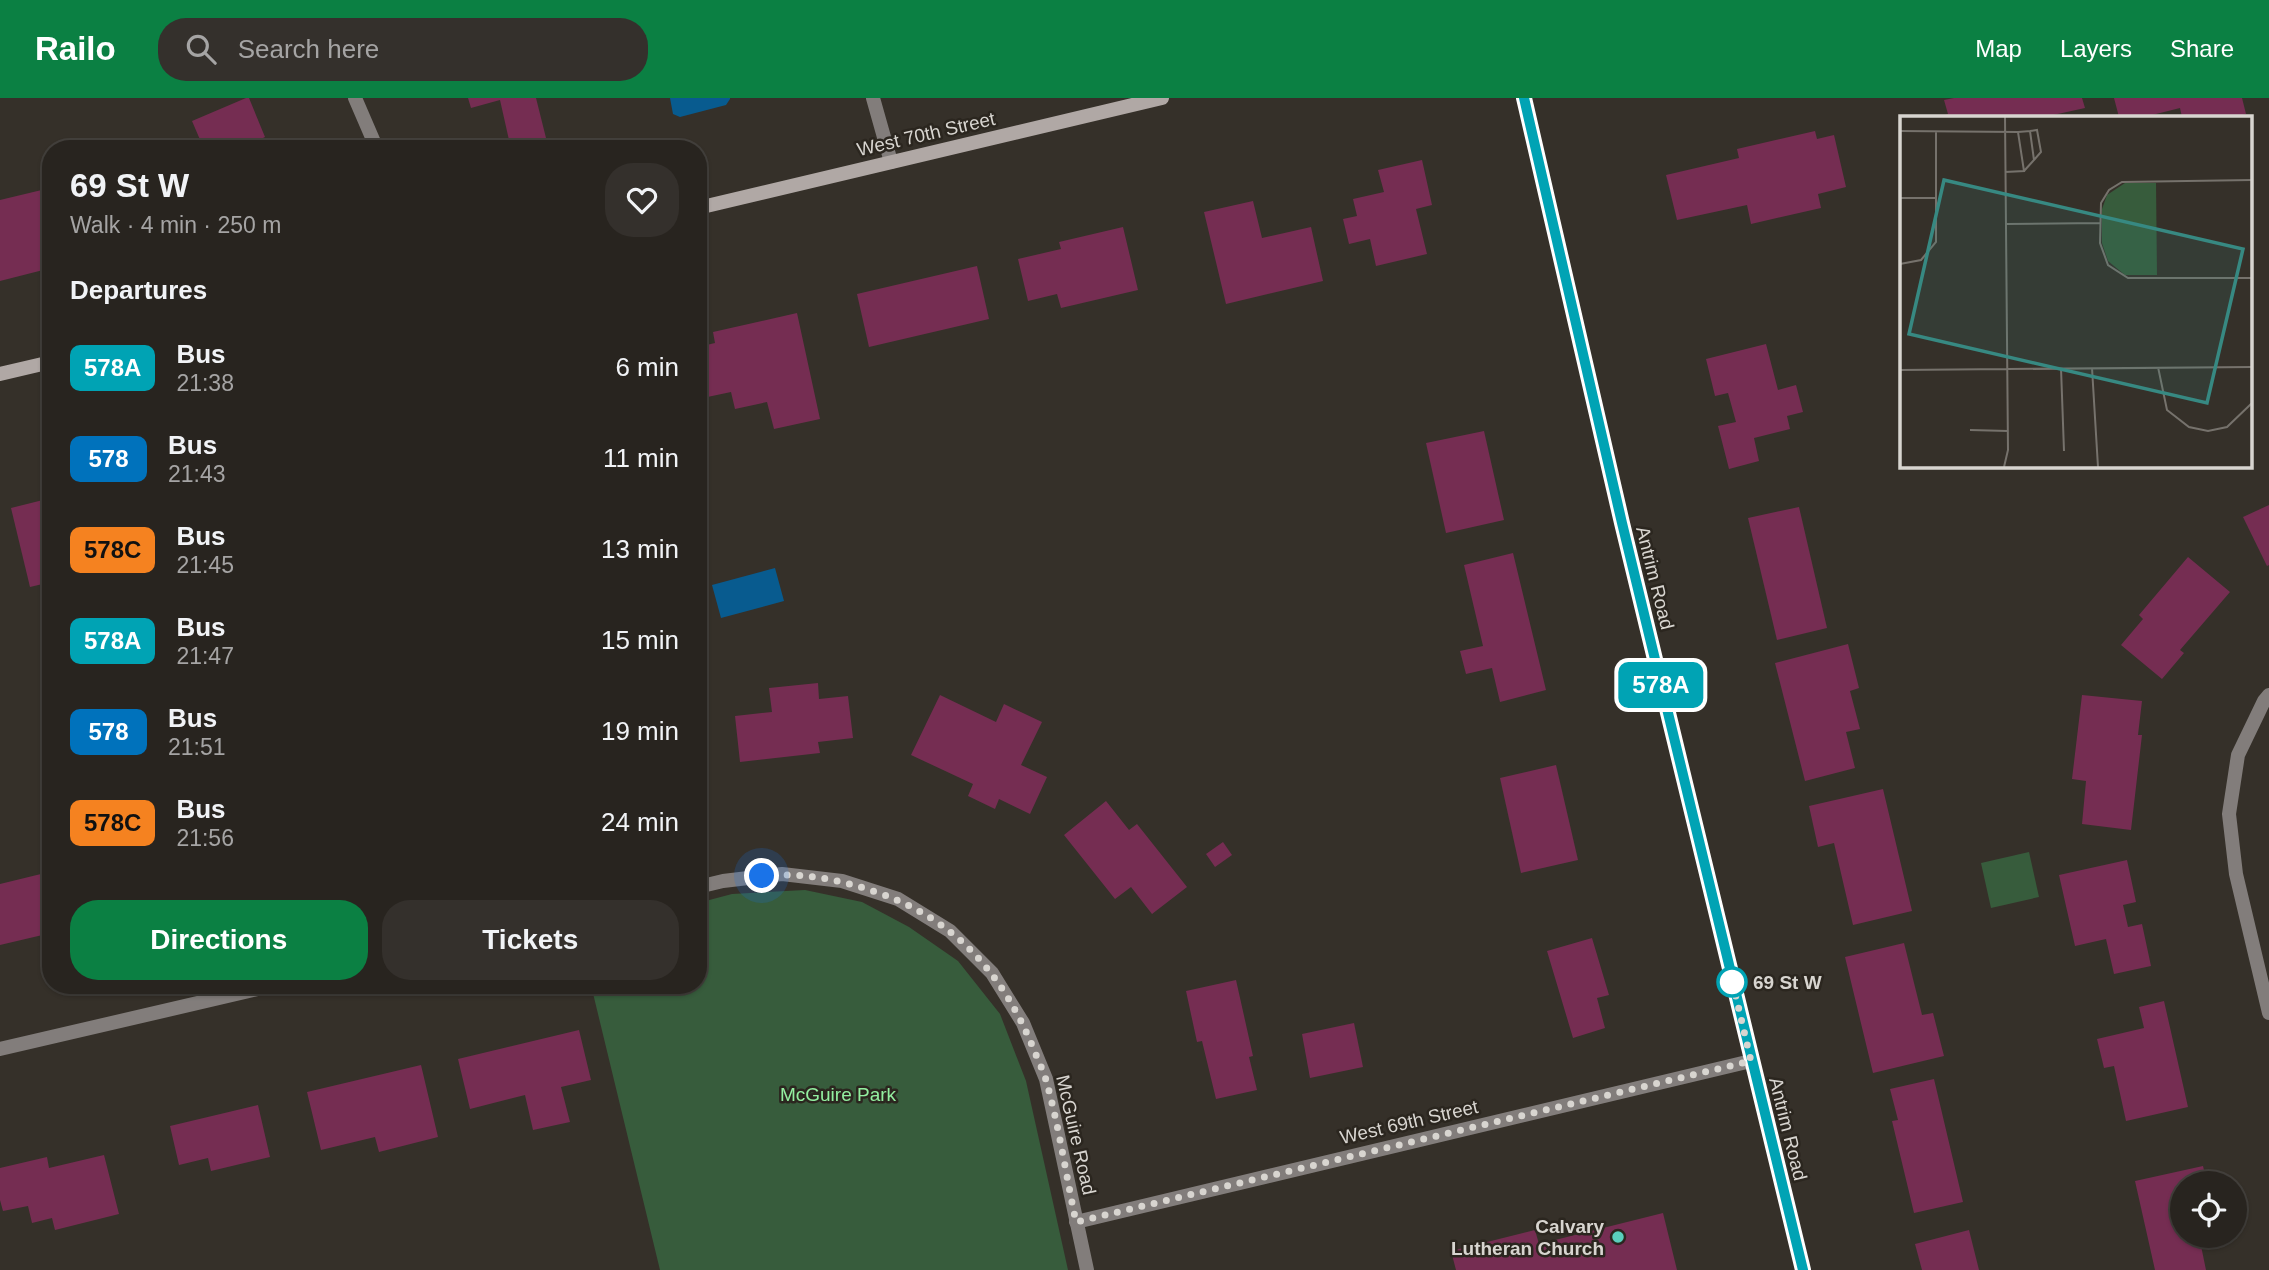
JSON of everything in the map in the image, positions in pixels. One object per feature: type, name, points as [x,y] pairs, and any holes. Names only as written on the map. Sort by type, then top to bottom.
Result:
[{"type":"street","points":[[355,98],[373,140]]},
{"type":"street","points":[[873,98],[891,162]]},
{"type":"street","name":"West 70th Street","points":[[707,206],[1162,98]]},
{"type":"street","name":"Antrim Road","points":[[1524,98],[1622,523],[1803,1270]]},
{"type":"street","points":[[0,374],[42,364]]},
{"type":"street","points":[[2269,695],[2238,755],[2229,814],[2236,874],[2269,1013]]},
{"type":"street","name":"McGuire Road","points":[[707,885],[782,874],[842,881],[898,900],[950,931],[992,973],[1023,1023],[1046,1079],[1087,1270]]},
{"type":"street","points":[[0,1049],[236,994]]},
{"type":"street","name":"West 69th Street","points":[[1076,1222],[1751,1061]]},
{"type":"green space","points":[[2029,852],[2039,897],[1991,908],[1981,863]]},
{"type":"green space","name":"McGuire Park","points":[[805,890],[862,902],[909,927],[958,961],[1000,1014],[1026,1081],[1068,1270],[660,1270],[593,994],[707,994],[707,901],[732,894]]},
{"type":"water","points":[[670,98],[730,99],[726,105],[680,117],[673,114]]},
{"type":"water","points":[[775,568],[784,601],[721,618],[712,585]]},
{"type":"building","points":[[249,98],[265,137],[261,140],[200,140],[192,121]]},
{"type":"building","points":[[468,98],[536,98],[546,140],[509,140],[500,100],[471,108]]},
{"type":"building","points":[[2082,98],[2085,108],[2049,116],[1942,116],[1948,114],[1944,100]]},
{"type":"building","points":[[2114,98],[2242,98],[2246,114],[2182,116],[2180,108],[2148,116],[2119,116]]},
{"type":"building","points":[[1815,131],[1817,139],[1834,135],[1846,187],[1818,194],[1821,208],[1751,224],[1747,205],[1677,220],[1666,175],[1739,158],[1737,149]]},
{"type":"building","points":[[1422,160],[1432,205],[1416,209],[1427,254],[1376,266],[1370,239],[1349,244],[1343,219],[1357,216],[1353,199],[1384,192],[1378,170]]},
{"type":"building","points":[[42,190],[42,270],[0,281],[0,200]]},
{"type":"building","points":[[1253,201],[1262,238],[1311,227],[1323,281],[1226,304],[1204,212]]},
{"type":"building","points":[[1123,227],[1138,290],[1061,308],[1057,294],[1028,301],[1018,259],[1061,249],[1059,242]]},
{"type":"building","points":[[977,266],[989,319],[869,347],[857,294]]},
{"type":"building","points":[[797,313],[820,419],[774,429],[767,402],[735,409],[731,392],[707,397],[707,345],[715,343],[713,332]]},
{"type":"building","points":[[1766,344],[1778,390],[1796,385],[1803,412],[1787,416],[1790,429],[1754,438],[1759,461],[1729,469],[1718,426],[1736,422],[1728,393],[1715,396],[1706,359]]},
{"type":"building","points":[[1484,431],[1504,520],[1446,533],[1426,443]]},
{"type":"building","points":[[42,500],[42,584],[30,587],[11,508]]},
{"type":"building","points":[[2269,505],[2269,565],[2267,566],[2243,517]]},
{"type":"building","points":[[1799,507],[1827,628],[1777,640],[1748,518]]},
{"type":"building","points":[[1513,553],[1546,690],[1500,702],[1492,668],[1466,674],[1460,651],[1483,646],[1464,565]]},
{"type":"building","points":[[2188,557],[2230,592],[2180,650],[2184,653],[2162,679],[2121,645],[2143,619],[2139,615]]},
{"type":"building","points":[[1848,644],[1859,688],[1850,691],[1860,729],[1846,732],[1855,768],[1805,781],[1775,663]]},
{"type":"building","points":[[818,683],[819,699],[848,696],[853,738],[818,742],[820,753],[740,762],[735,716],[772,712],[769,688]]},
{"type":"building","points":[[940,695],[996,722],[1004,704],[1042,722],[1021,765],[1047,777],[1030,814],[999,799],[995,809],[968,796],[973,784],[911,755]]},
{"type":"building","points":[[2082,695],[2142,701],[2138,735],[2142,735],[2131,830],[2082,824],[2086,781],[2072,779]]},
{"type":"building","points":[[1556,765],[1578,860],[1521,873],[1500,778]]},
{"type":"building","points":[[1883,789],[1912,911],[1853,925],[1834,843],[1818,847],[1809,806]]},
{"type":"building","points":[[1106,801],[1129,830],[1137,824],[1187,887],[1152,914],[1131,887],[1115,899],[1064,835]]},
{"type":"building","points":[[1223,842],[1232,855],[1215,867],[1206,854]]},
{"type":"building","points":[[2127,860],[2136,902],[2123,905],[2128,927],[2142,924],[2151,966],[2114,974],[2106,939],[2075,946],[2059,875]]},
{"type":"building","points":[[42,874],[42,935],[0,945],[0,884]]},
{"type":"building","points":[[1592,938],[1609,995],[1597,998],[1605,1028],[1573,1038],[1547,951]]},
{"type":"building","points":[[1904,943],[1922,1015],[1933,1013],[1944,1056],[1873,1073],[1845,957]]},
{"type":"building","points":[[1236,980],[1253,1056],[1249,1057],[1257,1090],[1216,1099],[1202,1041],[1197,1042],[1186,991]]},
{"type":"building","points":[[2164,1001],[2188,1107],[2126,1121],[2114,1066],[2104,1068],[2097,1039],[2144,1028],[2139,1007]]},
{"type":"building","points":[[1354,1023],[1363,1067],[1310,1078],[1302,1034]]},
{"type":"building","points":[[579,1030],[591,1080],[561,1087],[570,1122],[533,1130],[525,1095],[470,1109],[458,1059]]},
{"type":"building","points":[[421,1065],[438,1137],[379,1152],[375,1137],[321,1150],[307,1092]]},
{"type":"building","points":[[1934,1079],[1963,1202],[1914,1213],[1892,1121],[1898,1120],[1890,1089]]},
{"type":"building","points":[[258,1105],[270,1157],[211,1171],[208,1158],[179,1165],[170,1126]]},
{"type":"building","points":[[104,1155],[119,1214],[55,1230],[52,1218],[32,1223],[28,1206],[3,1211],[0,1200],[0,1168],[47,1157],[49,1168]]},
{"type":"building","points":[[2203,1166],[2204,1171],[2180,1171]]},
{"type":"building","points":[[2170,1173],[2170,1248],[2201,1248],[2206,1270],[2155,1270],[2135,1181]]},
{"type":"building","name":"Calvary Lutheran Church","points":[[1663,1213],[1677,1270],[1456,1270],[1451,1251],[1535,1230],[1539,1244]]},
{"type":"building","points":[[1969,1230],[1979,1270],[1922,1270],[1915,1244]]},
{"type":"bus line","name":"578A","points":[[1524,98],[1622,523],[1803,1270]]},
{"type":"place","name":"69 St W","points":[[1732,982]]},
{"type":"place","name":"Calvary Lutheran Church","points":[[1618,1237]]},
{"type":"route","points":[[762,876],[782,874],[842,881],[898,900],[950,931],[992,973],[1023,1023],[1046,1079],[1076,1222],[1751,1061],[1732,982]]}]
